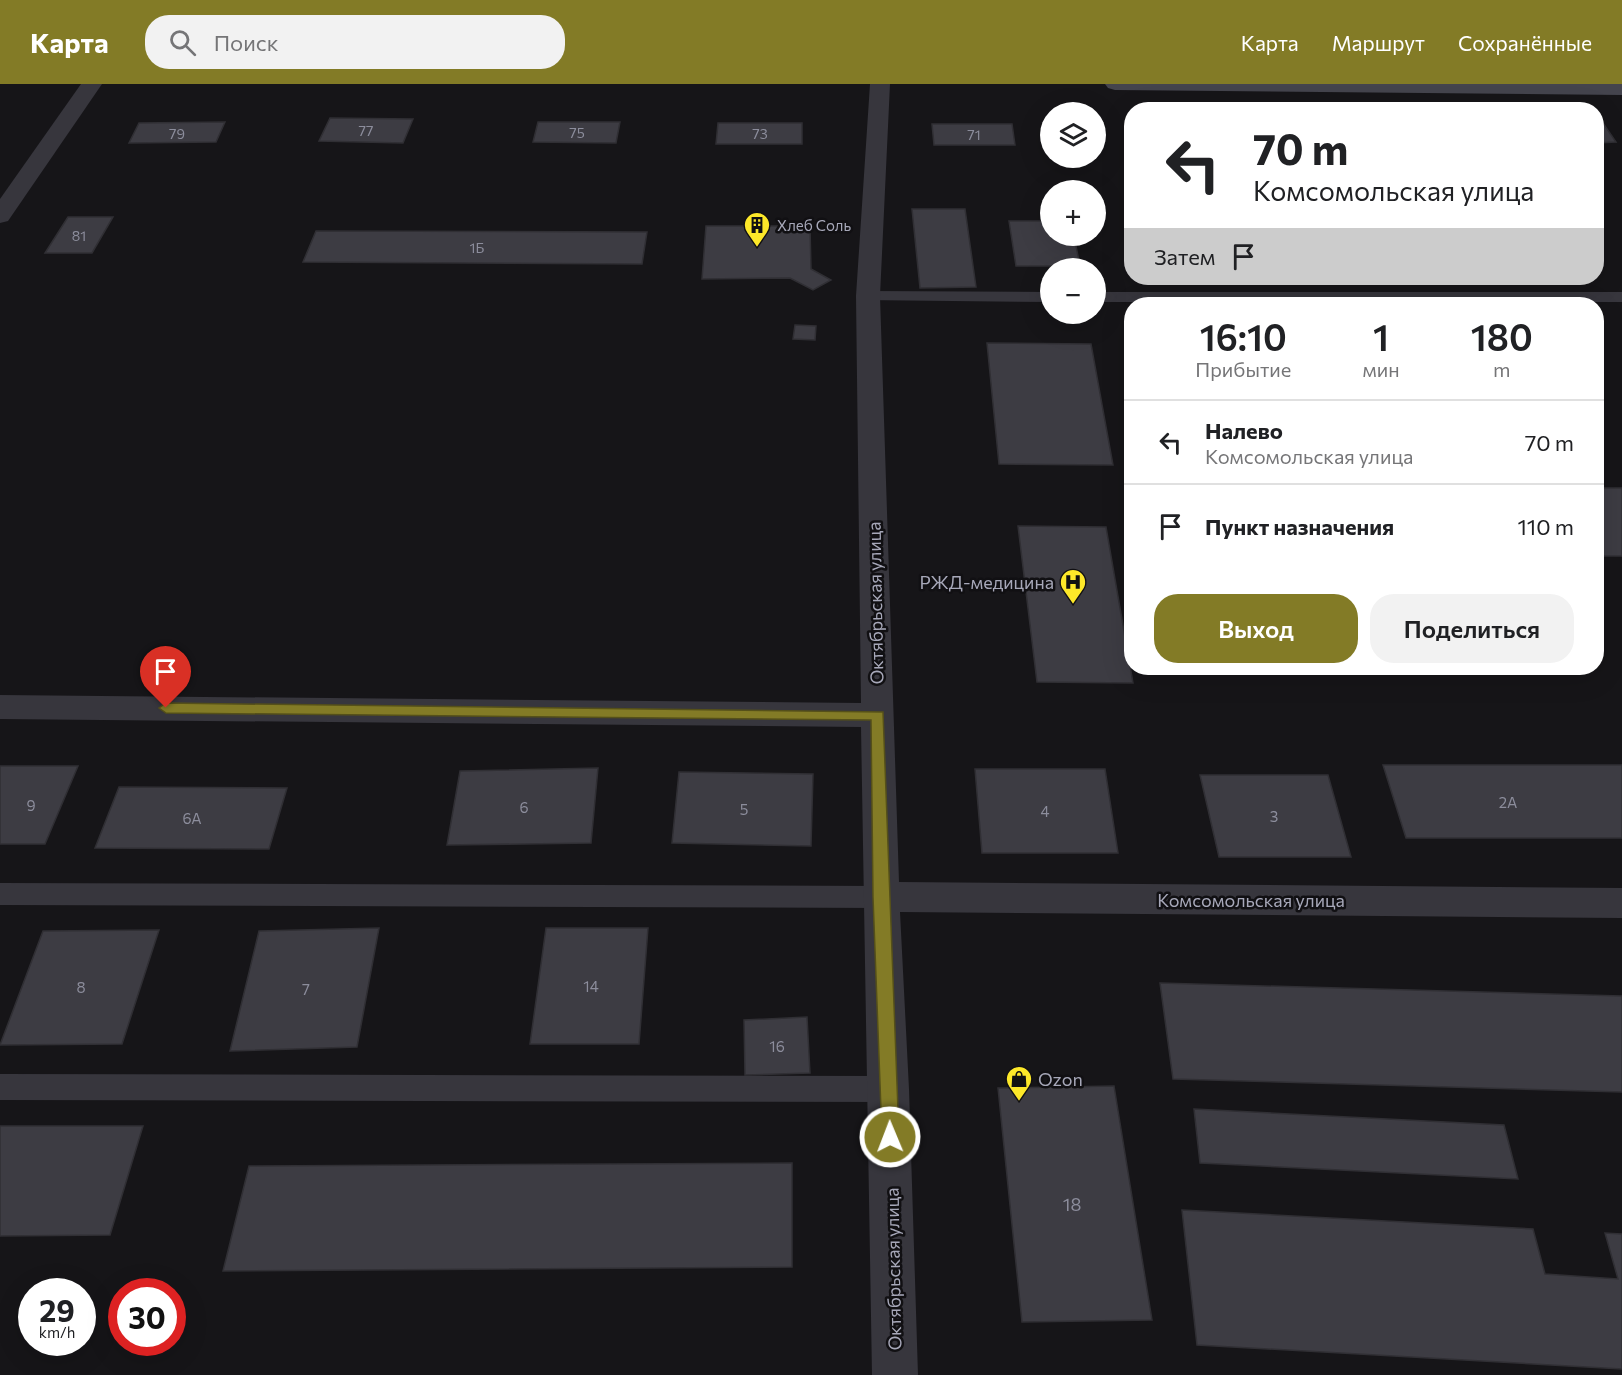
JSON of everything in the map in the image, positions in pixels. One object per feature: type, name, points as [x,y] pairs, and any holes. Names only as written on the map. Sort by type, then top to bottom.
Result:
[{"type":"street","points":[[0,216],[92,84]]},
{"type":"street","name":"Октябрьская улица","points":[[880,84],[868,297],[880,897],[889,1089],[895,1375]]},
{"type":"street","points":[[1115,84],[1622,89]]},
{"type":"street","points":[[0,707],[878,715]]},
{"type":"street","name":"Комсомольская улица","points":[[880,897],[1622,903]]},
{"type":"lane","points":[[868,297],[1040,297]]},
{"type":"lane","points":[[1106,297],[1622,297]]},
{"type":"lane","points":[[0,894],[880,897]]},
{"type":"lane","points":[[0,1087],[889,1089]]},
{"type":"building","points":[[330,118],[413,119],[403,143],[319,141]]},
{"type":"building","points":[[225,122],[216,142],[129,143],[139,123]]},
{"type":"building","points":[[538,122],[620,122],[616,143],[533,142]]},
{"type":"building","points":[[718,123],[802,123],[802,144],[716,144]]},
{"type":"building","points":[[932,124],[1012,124],[1015,145],[934,145]]},
{"type":"building","points":[[1604,124],[1616,142],[1604,143]]},
{"type":"building","points":[[912,209],[965,209],[976,287],[920,288]]},
{"type":"building","points":[[68,217],[113,217],[92,253],[45,253]]},
{"type":"building","points":[[1009,221],[1040,221],[1040,246],[1076,246],[1078,258],[1040,258],[1040,266],[1016,266]]},
{"type":"building","name":"Хлеб Соль","points":[[706,226],[810,226],[811,269],[831,280],[813,290],[790,278],[702,279]]},
{"type":"building","points":[[316,231],[647,232],[642,264],[303,262]]},
{"type":"building","points":[[795,325],[816,326],[815,340],[793,339]]},
{"type":"building","points":[[987,343],[1091,344],[1113,465],[999,464]]},
{"type":"building","points":[[1604,488],[1622,488],[1622,556],[1604,556]]},
{"type":"building","name":"РЖД-медицина","points":[[1018,526],[1106,527],[1124,631],[1124,675],[1132,675],[1133,683],[1037,682]]},
{"type":"building","points":[[1383,765],[1622,765],[1622,838],[1406,838]]},
{"type":"building","points":[[0,766],[78,766],[45,844],[0,844]]},
{"type":"building","points":[[598,768],[591,843],[447,845],[460,771]]},
{"type":"building","points":[[975,769],[1105,769],[1118,853],[982,853]]},
{"type":"building","points":[[679,772],[813,774],[811,846],[672,843]]},
{"type":"building","points":[[1200,775],[1328,775],[1351,857],[1219,857]]},
{"type":"building","points":[[119,787],[287,788],[269,849],[95,848]]},
{"type":"building","points":[[379,928],[357,1047],[230,1051],[259,931]]},
{"type":"building","points":[[546,928],[648,928],[639,1044],[530,1044]]},
{"type":"building","points":[[159,930],[122,1044],[0,1045],[43,931]]},
{"type":"building","points":[[1160,983],[1622,996],[1622,1092],[1173,1079]]},
{"type":"building","points":[[807,1017],[810,1073],[745,1075],[744,1020]]},
{"type":"building","points":[[1114,1086],[1152,1320],[1022,1322],[998,1088]]},
{"type":"building","points":[[1194,1109],[1504,1125],[1518,1179],[1200,1163]]},
{"type":"building","points":[[0,1126],[143,1126],[110,1235],[0,1236]]},
{"type":"building","points":[[792,1163],[792,1267],[223,1271],[249,1166]]},
{"type":"building","points":[[1182,1210],[1533,1229],[1545,1274],[1618,1279],[1605,1233],[1622,1234],[1622,1369],[1197,1345]]},
{"type":"place","name":"Хлеб Соль","points":[[757,248]]},
{"type":"place","name":"РЖД-медицина","points":[[1073,605]]},
{"type":"place","name":"Ozon","points":[[1019,1102]]},
{"type":"route","points":[[166,708],[878,715],[880,897],[890,1137]]}]
